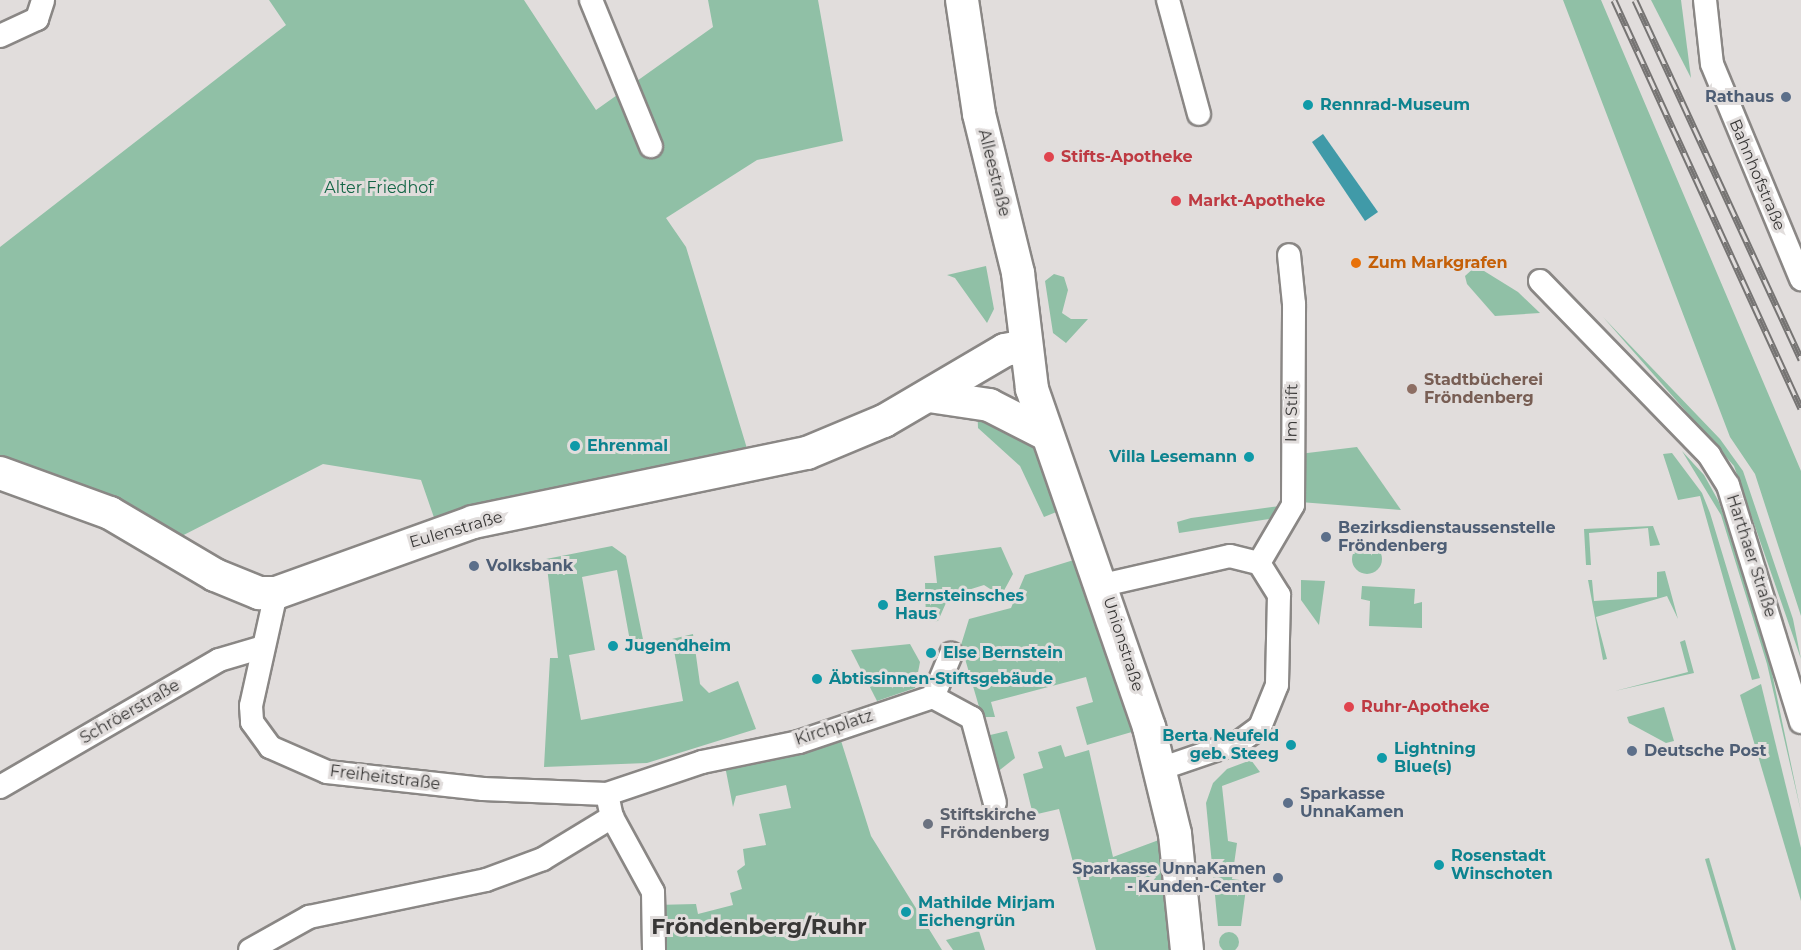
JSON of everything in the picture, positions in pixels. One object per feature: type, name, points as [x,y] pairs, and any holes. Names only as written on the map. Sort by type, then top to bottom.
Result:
[{"type":"main road","name":"Alleestraße","points":[[962,0],[979,114],[1018,273],[1026,346]]},
{"type":"main road","name":"Eulenstraße","points":[[0,473],[111,513],[215,575],[259,593],[276,593],[473,522],[807,453],[884,421],[1005,350],[1026,346]]},
{"type":"main road","name":"Unionstraße","points":[[1026,346],[1044,433],[1103,585],[1160,769],[1175,834],[1187,950]]},
{"type":"main road","points":[[929,396],[989,405],[1044,433]]},
{"type":"street","points":[[0,36],[37,19],[43,0]]},
{"type":"street","points":[[591,0],[651,146]]},
{"type":"street","points":[[1168,0],[1199,114]]},
{"type":"street","name":"Bahnhofstraße","points":[[1705,0],[1712,64],[1801,279]]},
{"type":"street","name":"Im Stift","points":[[1259,563],[1293,505],[1294,304],[1289,255]]},
{"type":"street","name":"Harthaer Straße","points":[[1540,281],[1566,305],[1709,455],[1728,485],[1801,722]]},
{"type":"street","points":[[1103,585],[1230,555],[1259,563],[1272,577],[1280,603],[1277,685],[1266,716],[1245,739],[1160,769]]},
{"type":"street","name":"Freiheitstraße","points":[[276,593],[263,647],[252,722],[270,747],[318,768],[401,782],[607,794]]},
{"type":"street","name":"Schröerstraße","points":[[0,787],[219,660],[263,647]]},
{"type":"street","points":[[951,654],[933,697],[972,718],[995,803]]},
{"type":"street","name":"Kirchplatz","points":[[607,794],[702,762],[799,742],[933,697]]},
{"type":"street","points":[[607,794],[612,817],[653,892],[654,950]]},
{"type":"street","points":[[250,950],[309,917],[486,880],[543,859],[612,817]]},
{"type":"green space","name":"Alter Friedhof","points":[[269,0],[524,0],[596,110],[713,27],[708,0],[818,0],[843,141],[757,160],[666,218],[686,247],[752,465],[439,532],[421,480],[323,464],[166,544],[0,473],[0,247],[286,25]]},
{"type":"green space","points":[[1563,0],[1601,0],[1801,471],[1801,616],[1755,474],[1730,437]]},
{"type":"green space","points":[[1651,0],[1681,0],[1691,78]]},
{"type":"green space","points":[[986,266],[994,309],[987,323],[955,278],[947,275]]},
{"type":"green space","points":[[1476,266],[1518,292],[1540,313],[1495,316],[1467,284],[1465,276]]},
{"type":"green space","points":[[1054,274],[1064,277],[1068,290],[1062,313],[1071,319],[1088,319],[1066,343],[1053,333],[1045,281]]},
{"type":"green space","points":[[1603,317],[1720,439],[1743,471],[1793,619],[1801,659],[1734,466]]},
{"type":"green space","points":[[977,402],[1044,433],[1071,506],[1044,517],[1020,466],[978,428]]},
{"type":"green space","points":[[1357,447],[1401,510],[1300,502],[1299,454]]},
{"type":"green space","points":[[1682,451],[1704,475],[1719,502],[1738,559],[1768,654],[1801,812],[1767,664],[1721,515]]},
{"type":"green space","points":[[1672,453],[1702,493],[1710,513],[1760,678],[1752,680],[1700,496],[1678,500],[1663,454]]},
{"type":"green space","points":[[1280,506],[1269,519],[1179,533],[1177,522],[1191,518]]},
{"type":"green space","points":[[1653,526],[1660,545],[1650,546],[1648,528],[1589,533],[1591,565],[1586,565],[1584,529]]},
{"type":"green space","points":[[1367,544],[1378,548],[1382,559],[1378,570],[1367,574],[1356,570],[1352,559],[1356,548]]},
{"type":"green space","points":[[612,546],[626,556],[645,649],[632,652],[617,570],[582,577],[595,650],[569,655],[581,720],[683,701],[672,639],[693,634],[700,684],[709,693],[738,681],[756,729],[647,763],[544,767],[550,658],[558,658],[546,559]]},
{"type":"green space","points":[[1001,547],[1013,574],[1001,596],[984,585],[949,596],[938,621],[926,622],[925,583],[937,583],[934,556]]},
{"type":"green space","points":[[1090,555],[1149,727],[1087,745],[1076,707],[1093,702],[1086,677],[991,702],[995,717],[982,717],[961,645],[969,619],[1011,608],[1025,575]]},
{"type":"green space","points":[[1665,571],[1678,619],[1667,596],[1596,617],[1607,659],[1603,660],[1588,580],[1592,580],[1594,601],[1657,597],[1657,572]]},
{"type":"green space","points":[[1301,580],[1325,581],[1319,625],[1301,600]]},
{"type":"green space","points":[[1362,586],[1415,589],[1414,604],[1422,602],[1422,628],[1369,626],[1370,601],[1361,599]]},
{"type":"green space","points":[[1685,640],[1694,673],[1615,691],[1688,672],[1680,642]]},
{"type":"green space","points":[[910,644],[920,662],[915,688],[877,701],[851,650]]},
{"type":"green space","points":[[1761,684],[1801,848],[1801,901],[1740,695]]},
{"type":"green space","points":[[1664,707],[1674,741],[1666,743],[1629,723],[1627,717]]},
{"type":"green space","points":[[837,728],[871,836],[942,950],[654,950],[655,905],[696,904],[698,914],[733,905],[730,893],[742,889],[737,871],[745,865],[743,849],[766,845],[759,814],[791,808],[786,785],[736,796],[733,807],[725,766]]},
{"type":"green space","points":[[1007,731],[1015,758],[996,773],[986,736]]},
{"type":"green space","points":[[1061,745],[1065,757],[1089,750],[1113,857],[1175,834],[1188,950],[1096,950],[1059,809],[1033,815],[1023,774],[1043,768],[1038,752]]},
{"type":"green space","points":[[1251,760],[1260,772],[1222,786],[1228,841],[1237,843],[1232,879],[1247,881],[1241,926],[1218,926],[1206,803],[1213,783],[1227,769]]},
{"type":"green space","points":[[1709,858],[1736,950],[1732,950],[1705,859]]},
{"type":"green space","points":[[979,931],[985,950],[953,950],[946,940]]},
{"type":"green space","points":[[1229,932],[1236,935],[1239,942],[1236,949],[1229,952],[1222,949],[1219,942],[1222,935]]},
{"type":"water","points":[[1323,134],[1378,212],[1365,221],[1312,142]]},
{"type":"railway","points":[[1614,0],[1801,408]]},
{"type":"railway","points":[[1635,0],[1801,360]]},
{"type":"place","name":"Rathaus","points":[[1786,97]]},
{"type":"place","name":"Rennrad-Museum","points":[[1308,105]]},
{"type":"place","name":"Stifts-Apotheke","points":[[1049,157]]},
{"type":"place","name":"Markt-Apotheke","points":[[1176,201]]},
{"type":"place","name":"Zum Markgrafen","points":[[1356,263]]},
{"type":"place","name":"Stadtbücherei Fröndenberg","points":[[1412,389]]},
{"type":"place","name":"Ehrenmal","points":[[575,446]]},
{"type":"place","name":"Villa Lesemann","points":[[1249,457]]},
{"type":"place","name":"Bezirksdienstaussenstelle Fröndenberg","points":[[1326,537]]},
{"type":"place","name":"Volksbank","points":[[474,566]]},
{"type":"place","name":"Bernsteinsches Haus","points":[[883,605]]},
{"type":"place","name":"Jugendheim","points":[[613,646]]},
{"type":"place","name":"Else Bernstein","points":[[931,653]]},
{"type":"place","name":"Äbtissinnen-Stiftsgebäude","points":[[817,679]]},
{"type":"place","name":"Ruhr-Apotheke","points":[[1349,707]]},
{"type":"place","name":"Berta Neufeld geb. Steeg","points":[[1291,745]]},
{"type":"place","name":"Deutsche Post","points":[[1632,751]]},
{"type":"place","name":"Lightning Blue(s)","points":[[1382,758]]},
{"type":"place","name":"Sparkasse UnnaKamen","points":[[1288,803]]},
{"type":"place","name":"Stiftskirche Fröndenberg","points":[[928,824]]},
{"type":"place","name":"Rosenstadt Winschoten","points":[[1439,865]]},
{"type":"place","name":"Sparkasse UnnaKamen - Kunden-Center","points":[[1278,878]]},
{"type":"place","name":"Mathilde Mirjam Eichengrün","points":[[906,912]]},
{"type":"district","name":"Fröndenberg/Ruhr","points":[[759,927]]}]
